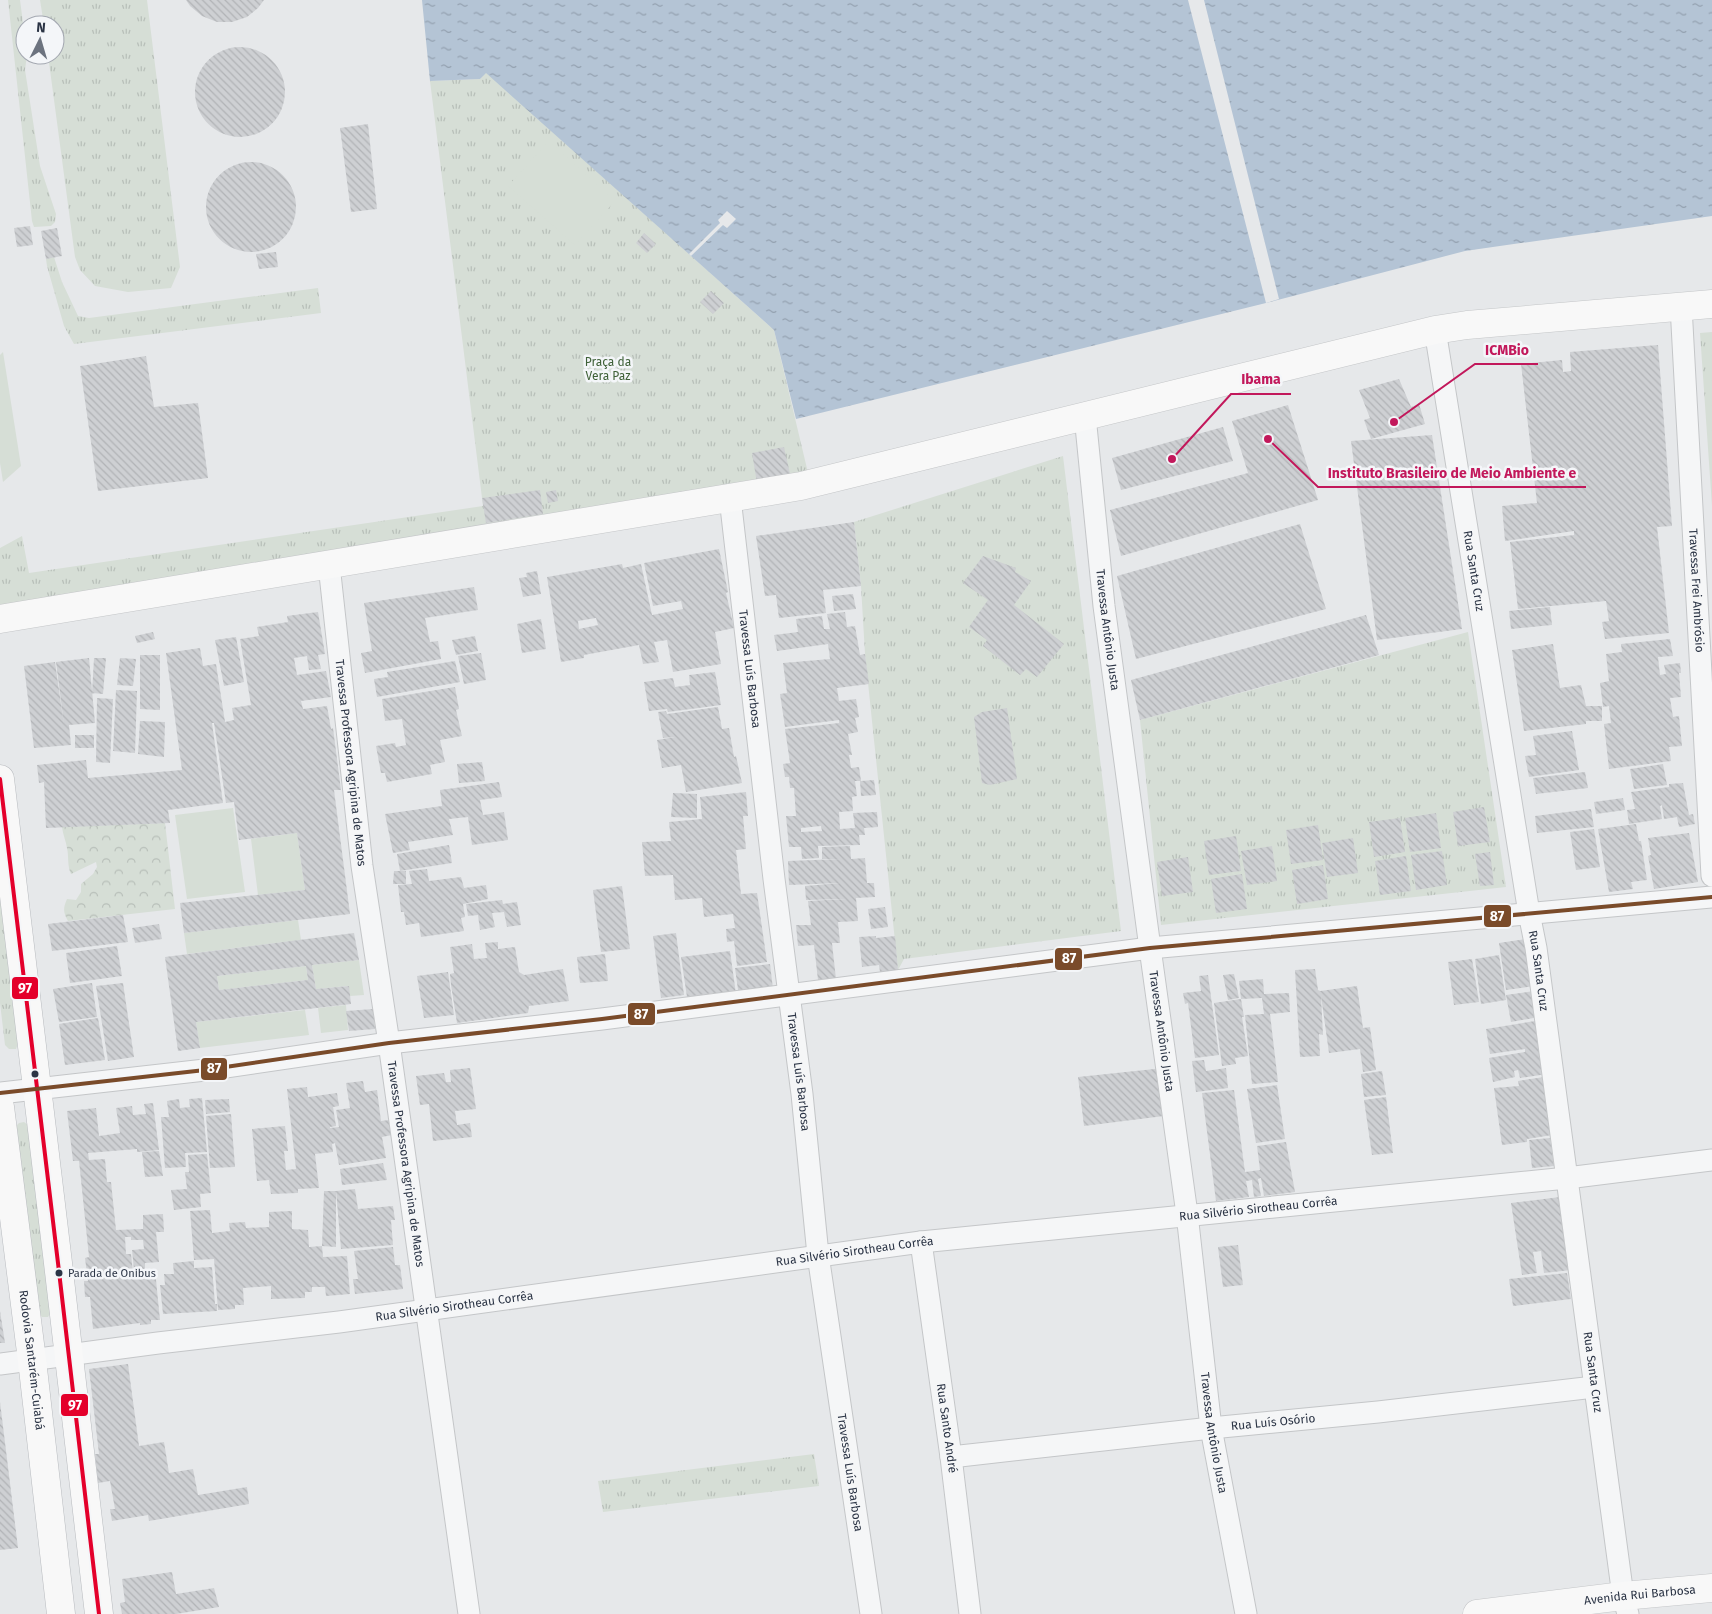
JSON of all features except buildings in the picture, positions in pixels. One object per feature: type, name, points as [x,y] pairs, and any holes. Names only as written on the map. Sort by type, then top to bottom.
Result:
[{"type":"main road","points":[[0,618],[801,486],[1435,330],[1466,324],[1712,304]]},
{"type":"main road","points":[[0,779],[99,1614]]},
{"type":"main road","name":"Rodovia Santarém-Cuiabá","points":[[0,1107],[32,1360],[60,1614]]},
{"type":"main road","name":"Avenida Rui Barbosa","points":[[1477,1614],[1625,1605],[1712,1588]]},
{"type":"street","name":"Travessa Frei Ambrósio","points":[[1681,306],[1712,876]]},
{"type":"street","name":"Rua Santa Cruz","points":[[1435,330],[1536,948],[1625,1605]]},
{"type":"street","name":"Travessa Antônio Justa","points":[[1086,416],[1104,606],[1188,1214],[1211,1428],[1246,1614]]},
{"type":"street","name":"Travessa Luís Barbosa","points":[[730,498],[774,879],[791,995],[818,1255],[871,1614]]},
{"type":"street","name":"Travessa Professora Agripina de Matos","points":[[329,565],[362,866],[389,1043],[469,1614]]},
{"type":"street","points":[[0,1093],[205,1070],[389,1043],[602,1019],[1150,948],[1712,897]]},
{"type":"street","name":"Rua Silvério Sirotheau Corrêa","points":[[0,1364],[426,1310],[921,1242],[1188,1214],[1567,1178],[1712,1160]]},
{"type":"street","name":"Rua Santo André","points":[[921,1242],[951,1457],[970,1614]]},
{"type":"street","name":"Rua Luís Osório","points":[[951,1457],[1594,1387]]},
{"type":"green space","points":[[8,0],[20,0],[22,15],[15,15],[15,64]]},
{"type":"green space","points":[[40,0],[147,0],[180,267],[171,288],[128,292],[95,286],[80,270],[75,257],[49,65],[65,65],[65,15],[42,15]]},
{"type":"green space","points":[[15,65],[26,65],[40,166],[56,214],[55,222],[51,226],[34,227]]},
{"type":"green space","name":"Praça da Vera Paz","points":[[486,72],[774,330],[809,477],[0,611],[0,548],[22,536],[29,573],[483,506],[430,81],[480,79]]},
{"type":"green space","points":[[549,141],[615,201],[575,245],[508,186]]},
{"type":"green space","points":[[54,257],[62,282],[78,316],[89,318],[318,288],[321,313],[74,344],[64,326],[47,266],[46,259]]},
{"type":"green space","points":[[1712,332],[1712,506],[1700,333]]},
{"type":"green space","points":[[3,352],[21,466],[3,482],[0,463],[0,355]]},
{"type":"green space","points":[[1063,456],[1121,931],[904,959],[898,970],[865,654],[861,586],[854,522]]},
{"type":"green space","points":[[1468,632],[1506,887],[1161,925],[1140,720]]},
{"type":"green space","points":[[233,808],[245,892],[187,899],[175,815]]},
{"type":"green space","points":[[165,823],[175,909],[68,921],[64,910],[67,899],[76,900],[81,892],[81,884],[93,874],[97,867],[96,862],[71,874],[67,845],[62,827]]},
{"type":"green space","points":[[297,833],[305,890],[258,895],[251,839]]},
{"type":"green space","points":[[0,883],[18,1043],[16,1049],[9,1049],[5,1045],[0,1003]]},
{"type":"green space","points":[[298,920],[301,940],[187,954],[184,933]]},
{"type":"green space","points":[[359,960],[364,995],[350,996],[348,986],[316,989],[312,965]]},
{"type":"green space","points":[[306,966],[308,980],[219,990],[217,976]]},
{"type":"green space","points":[[346,1005],[348,1030],[321,1033],[318,1008]]},
{"type":"green space","points":[[305,1010],[309,1035],[200,1048],[196,1022]]},
{"type":"green space","points":[[24,1122],[28,1125],[51,1312],[48,1317],[42,1317],[38,1312],[16,1126]]},
{"type":"green space","points":[[814,1454],[819,1486],[603,1512],[598,1481]]},
{"type":"water","points":[[422,0],[1712,0],[1712,216],[1465,251],[1266,303],[796,419],[774,330],[486,73],[480,79],[430,81]]},
{"type":"pier","points":[[1188,0],[1204,0],[1279,299],[1266,303]]},
{"type":"pier","points":[[727,211],[736,219],[727,228],[723,225],[691,256],[689,254],[720,223],[718,220]]},
{"type":"transit line","name":"97","points":[[0,779],[99,1614]]},
{"type":"transit line","name":"87","points":[[0,1093],[205,1070],[389,1043],[602,1019],[1150,948],[1712,897]]},
{"type":"place","name":"ICMBio","points":[[1394,422]]},
{"type":"place","name":"Instituto Brasileiro de Meio Ambiente e","points":[[1268,439]]},
{"type":"place","name":"Ibama","points":[[1172,459]]},
{"type":"place","name":"Parada de Onibus","points":[[59,1273]]}]
